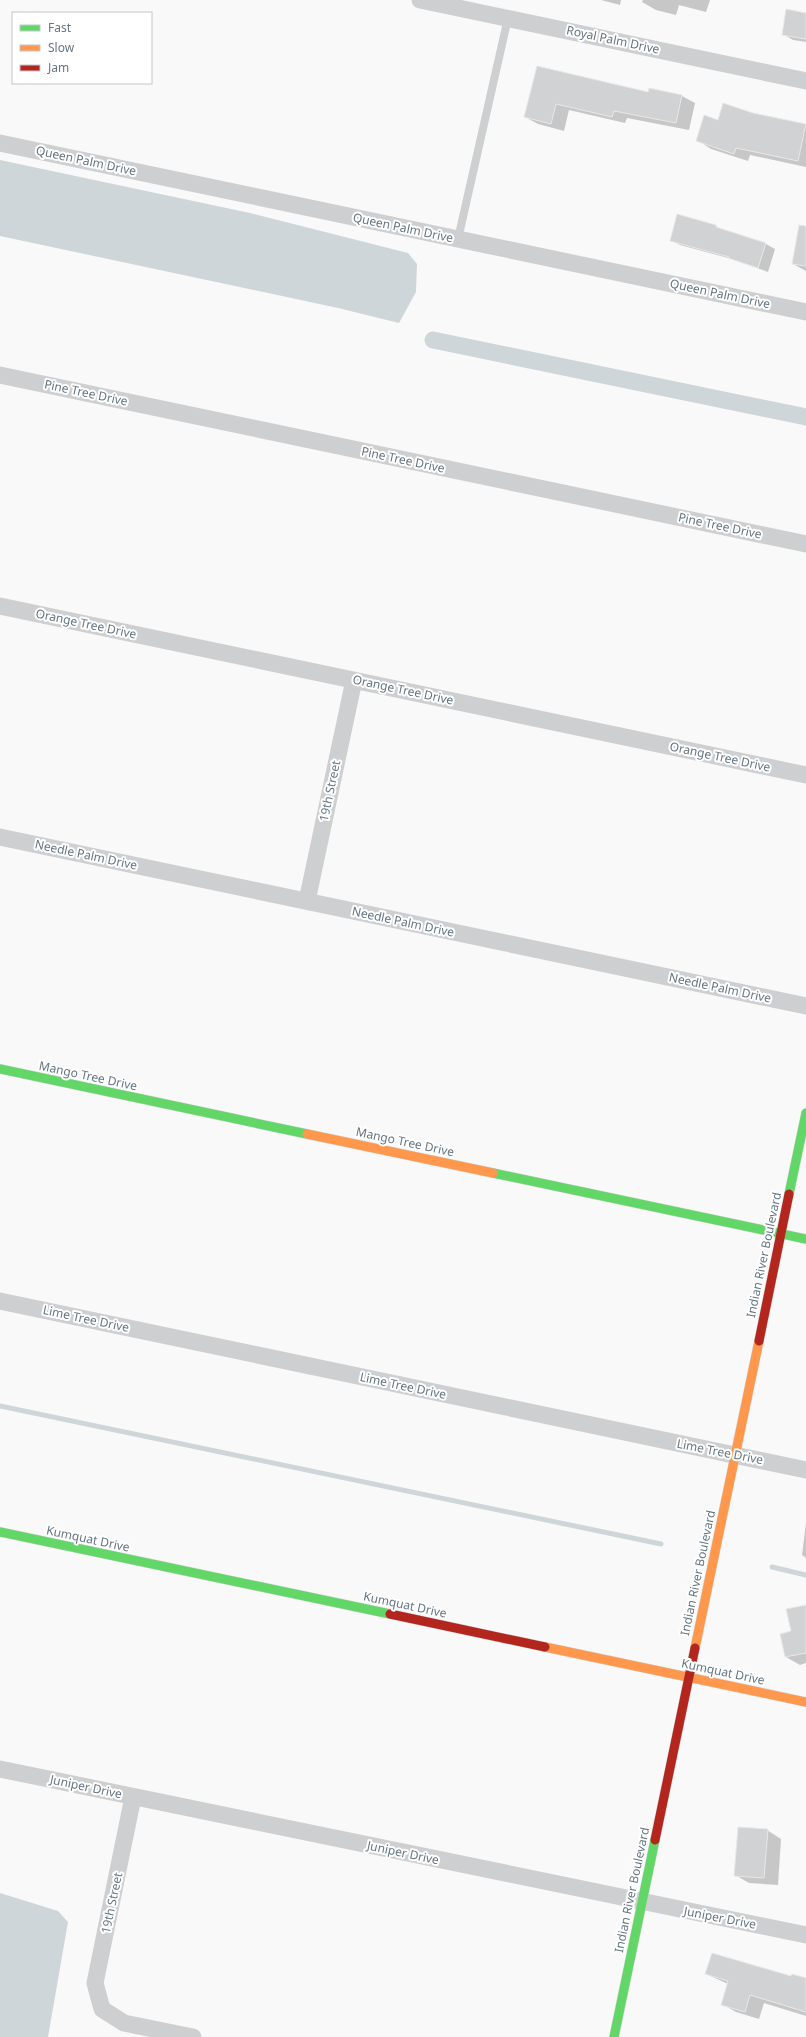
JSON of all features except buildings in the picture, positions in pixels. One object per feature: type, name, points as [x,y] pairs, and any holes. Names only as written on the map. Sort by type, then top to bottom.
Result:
[{"type":"street","name":"Royal Palm Drive","points":[[420,0],[806,81]]},
{"type":"street","name":"Queen Palm Drive","points":[[0,143],[806,312]]},
{"type":"street","name":"Pine Tree Drive","points":[[0,375],[806,544]]},
{"type":"street","name":"Orange Tree Drive","points":[[0,606],[806,775]]},
{"type":"street","name":"19th Street","points":[[307,901],[354,680]]},
{"type":"street","name":"Needle Palm Drive","points":[[0,837],[806,1006]]},
{"type":"street","name":"Mango Tree Drive","points":[[0,1069],[806,1239]]},
{"type":"street","name":"Indian River Boulevard","points":[[614,2037],[806,1113]]},
{"type":"street","name":"Lime Tree Drive","points":[[0,1301],[806,1470]]},
{"type":"street","name":"Kumquat Drive","points":[[0,1532],[806,1702]]},
{"type":"street","name":"Juniper Drive","points":[[0,1770],[806,1935]]},
{"type":"street","name":"19th Street","points":[[133,1797],[95,1984],[102,2009],[124,2022],[193,2037]]},
{"type":"lane","points":[[458,239],[508,18]]},
{"type":"shaded area","points":[[0,160],[250,213],[408,253],[417,264],[416,292],[399,323],[338,308],[0,236]]},
{"type":"shaded area","points":[[0,1893],[58,1911],[68,1922],[48,2037],[0,2037]]},
{"type":"waterway","points":[[433,340],[806,417]]},
{"type":"waterway","points":[[0,1406],[661,1544]]},
{"type":"waterway","points":[[772,1567],[806,1575]]},
{"type":"traffic: fast","points":[[0,1069],[307,1134]]},
{"type":"traffic: fast","points":[[789,1194],[806,1113]]},
{"type":"traffic: fast","points":[[493,1173],[806,1239]]},
{"type":"traffic: fast","points":[[0,1532],[390,1614]]},
{"type":"traffic: fast","points":[[614,2037],[655,1840]]},
{"type":"traffic: slow","points":[[307,1134],[493,1173]]},
{"type":"traffic: slow","points":[[695,1648],[759,1341]]},
{"type":"traffic: slow","points":[[545,1647],[806,1702]]},
{"type":"traffic: jam","points":[[759,1341],[789,1194]]},
{"type":"traffic: jam","points":[[390,1614],[545,1647]]},
{"type":"traffic: jam","points":[[655,1840],[695,1648]]}]
